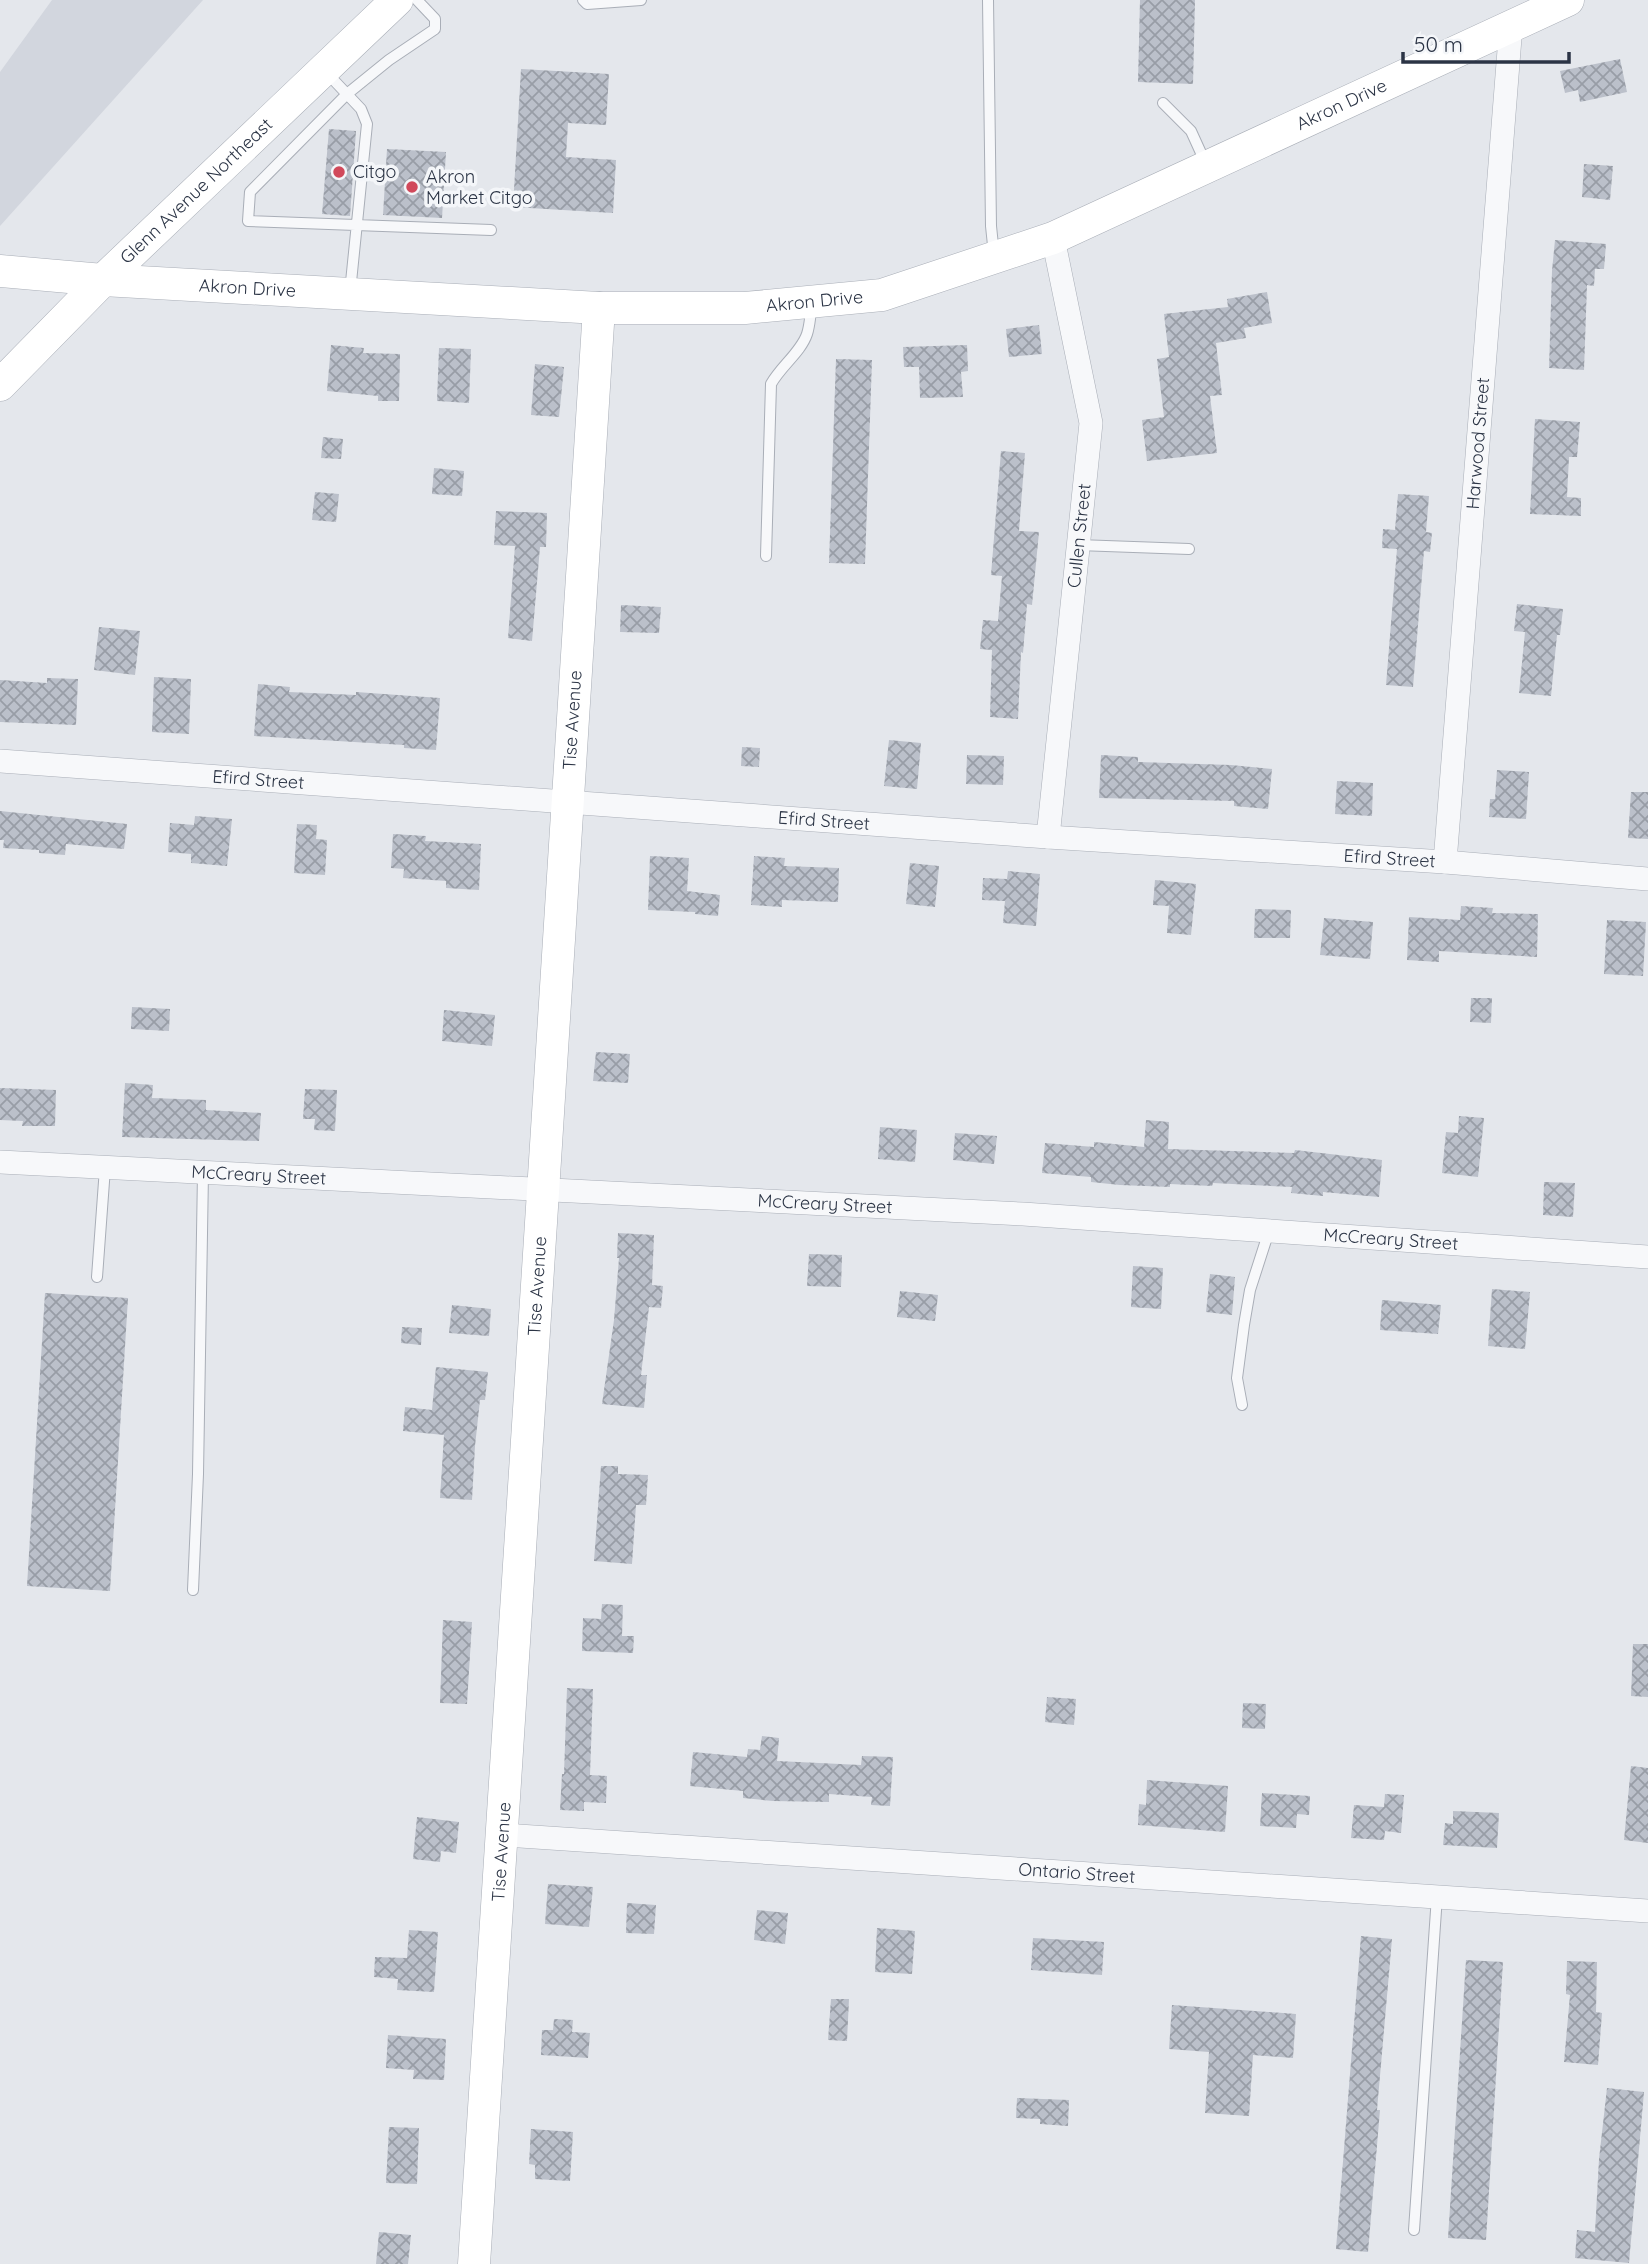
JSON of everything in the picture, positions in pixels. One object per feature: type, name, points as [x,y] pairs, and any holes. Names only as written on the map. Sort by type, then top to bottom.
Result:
[{"type":"street","name":"Glenn Avenue Northeast","points":[[0,385],[103,280],[397,0]]},
{"type":"street","name":"Akron Drive","points":[[2,271],[103,280],[599,308],[744,308],[882,295],[1054,238],[1568,0]]},
{"type":"street","name":"Harwood Street","points":[[1445,862],[1511,25]]},
{"type":"street","name":"Cullen Street","points":[[1048,837],[1091,423],[1054,238]]},
{"type":"street","name":"Tise Avenue","points":[[474,2264],[504,1835],[566,803],[599,308]]},
{"type":"street","name":"Efird Street","points":[[0,761],[1048,837],[1445,862],[1648,879]]},
{"type":"street","name":"McCreary Street","points":[[0,1162],[1023,1214],[1648,1257]]},
{"type":"street","name":"Ontario Street","points":[[504,1835],[1648,1911]]},
{"type":"lane","points":[[416,0],[435,19],[435,29],[389,60],[347,94],[250,192],[248,221],[491,230]]},
{"type":"lane","points":[[583,0],[587,4],[641,0]]},
{"type":"lane","points":[[988,0],[991,226],[995,257]]},
{"type":"lane","points":[[324,69],[361,109],[367,124],[350,293]]},
{"type":"lane","points":[[1163,103],[1191,131],[1207,166]]},
{"type":"lane","points":[[766,556],[771,384],[807,335],[813,303]]},
{"type":"lane","points":[[1078,545],[1189,549]]},
{"type":"lane","points":[[97,1277],[105,1168]]},
{"type":"lane","points":[[193,1590],[203,1172]]},
{"type":"lane","points":[[1242,1405],[1237,1378],[1244,1325],[1250,1290],[1269,1231]]},
{"type":"lane","points":[[1415,2230],[1437,1896]]},
{"type":"shaded area","points":[[52,0],[203,0],[0,226],[0,72]]},
{"type":"building","points":[[1140,0],[1195,0],[1193,84],[1138,82]]},
{"type":"building","points":[[1620,59],[1627,92],[1580,102],[1578,90],[1565,93],[1560,71]]},
{"type":"building","points":[[521,69],[609,74],[606,125],[568,123],[566,157],[616,160],[613,213],[513,207]]},
{"type":"building","name":"Citgo","points":[[329,129],[356,131],[350,216],[322,214]]},
{"type":"building","points":[[387,149],[446,152],[442,218],[383,215]]},
{"type":"building","points":[[1584,164],[1613,166],[1610,200],[1582,197]]},
{"type":"building","points":[[1555,240],[1606,244],[1604,269],[1595,269],[1594,286],[1587,285],[1584,370],[1549,368]]},
{"type":"building","points":[[1267,292],[1272,323],[1244,328],[1246,338],[1216,343],[1222,395],[1210,396],[1217,453],[1147,461],[1142,420],[1164,417],[1157,359],[1169,357],[1164,314],[1228,307],[1227,299]]},
{"type":"building","points":[[1039,325],[1042,354],[1009,357],[1006,329]]},
{"type":"building","points":[[331,345],[364,348],[363,353],[400,354],[399,401],[378,401],[378,396],[327,391]]},
{"type":"building","points":[[967,345],[968,371],[961,372],[963,397],[920,398],[919,367],[904,367],[903,347]]},
{"type":"building","points":[[439,348],[471,349],[469,403],[437,401]]},
{"type":"building","points":[[836,359],[872,360],[865,564],[829,563]]},
{"type":"building","points":[[535,364],[564,367],[559,417],[531,415]]},
{"type":"building","points":[[1535,419],[1580,422],[1577,457],[1569,457],[1567,497],[1581,498],[1581,516],[1530,514]]},
{"type":"building","points":[[323,437],[343,439],[341,459],[321,458]]},
{"type":"building","points":[[1001,451],[1025,453],[1019,531],[1039,532],[1032,605],[1027,604],[1023,653],[1021,652],[1018,719],[990,717],[992,650],[980,649],[983,620],[998,621],[1002,576],[991,575]]},
{"type":"building","points":[[434,468],[464,471],[462,496],[432,494]]},
{"type":"building","points":[[315,492],[339,494],[336,522],[312,520]]},
{"type":"building","points":[[1398,494],[1429,496],[1426,532],[1432,533],[1430,552],[1424,551],[1413,687],[1386,685],[1397,549],[1382,548],[1383,529],[1395,530]]},
{"type":"building","points":[[496,511],[547,513],[546,547],[540,547],[532,641],[508,638],[515,546],[494,545]]},
{"type":"building","points":[[1517,604],[1563,609],[1560,635],[1557,635],[1551,696],[1519,693],[1525,632],[1514,631]]},
{"type":"building","points":[[621,605],[661,607],[659,633],[620,632]]},
{"type":"building","points":[[99,627],[140,631],[135,675],[94,670]]},
{"type":"building","points":[[154,677],[191,679],[189,734],[152,732]]},
{"type":"building","points":[[47,678],[78,679],[76,725],[0,722],[0,680],[47,683]]},
{"type":"building","points":[[258,684],[290,687],[289,692],[356,695],[356,692],[440,698],[436,750],[404,748],[404,745],[254,736]]},
{"type":"building","points":[[889,740],[921,743],[917,789],[884,786]]},
{"type":"building","points":[[742,747],[760,748],[759,767],[741,766]]},
{"type":"building","points":[[967,755],[1004,756],[1003,785],[966,784]]},
{"type":"building","points":[[1101,755],[1138,757],[1138,762],[1272,769],[1268,809],[1234,806],[1234,801],[1099,798]]},
{"type":"building","points":[[1497,770],[1529,772],[1526,819],[1489,817],[1490,799],[1495,799]]},
{"type":"building","points":[[1337,781],[1373,783],[1372,816],[1335,814]]},
{"type":"building","points":[[1631,792],[1648,792],[1648,839],[1628,838]]},
{"type":"building","points":[[0,811],[127,824],[124,849],[66,844],[65,855],[3,848],[4,840],[0,840]]},
{"type":"building","points":[[195,816],[232,819],[227,866],[191,863],[191,854],[168,852],[170,823],[194,825]]},
{"type":"building","points":[[297,824],[317,825],[316,839],[327,840],[325,875],[294,873]]},
{"type":"building","points":[[393,834],[426,836],[425,841],[481,844],[479,890],[446,888],[446,881],[403,878],[404,869],[391,868]]},
{"type":"building","points":[[650,856],[689,858],[687,891],[720,895],[718,916],[648,910]]},
{"type":"building","points":[[754,856],[785,858],[784,866],[839,868],[838,902],[782,900],[782,907],[751,905]]},
{"type":"building","points":[[910,863],[939,866],[935,907],[906,904]]},
{"type":"building","points":[[1008,871],[1040,874],[1036,926],[1003,923],[1005,901],[982,900],[983,878],[1007,879]]},
{"type":"building","points":[[1155,880],[1196,884],[1191,935],[1167,933],[1169,906],[1153,905]]},
{"type":"building","points":[[1461,906],[1493,908],[1492,913],[1538,914],[1537,957],[1439,951],[1439,962],[1407,960],[1409,917],[1460,920]]},
{"type":"building","points":[[1255,909],[1291,910],[1290,938],[1254,938]]},
{"type":"building","points":[[1324,918],[1373,922],[1370,959],[1320,955]]},
{"type":"building","points":[[1607,920],[1646,922],[1643,976],[1604,974]]},
{"type":"building","points":[[1471,998],[1492,998],[1491,1023],[1470,1022]]},
{"type":"building","points":[[132,1007],[170,1009],[169,1031],[131,1029]]},
{"type":"building","points":[[444,1010],[495,1015],[492,1046],[442,1041]]},
{"type":"building","points":[[596,1052],[630,1054],[628,1083],[593,1081]]},
{"type":"building","points":[[125,1083],[153,1085],[152,1098],[206,1100],[206,1110],[261,1113],[259,1141],[122,1137]]},
{"type":"building","points":[[0,1088],[56,1090],[55,1126],[22,1126],[23,1121],[0,1120]]},
{"type":"building","points":[[305,1089],[337,1090],[335,1131],[314,1130],[315,1119],[303,1119]]},
{"type":"building","points":[[1459,1116],[1484,1118],[1478,1177],[1442,1173],[1446,1132],[1458,1133]]},
{"type":"building","points":[[1146,1120],[1169,1122],[1168,1149],[1294,1153],[1295,1150],[1382,1160],[1379,1197],[1323,1192],[1323,1196],[1291,1193],[1292,1187],[1213,1183],[1212,1186],[1170,1184],[1170,1187],[1120,1185],[1091,1182],[1091,1177],[1042,1173],[1045,1143],[1094,1147],[1094,1142],[1144,1147]]},
{"type":"building","points":[[880,1127],[917,1130],[915,1162],[878,1159]]},
{"type":"building","points":[[955,1133],[997,1136],[994,1164],[953,1160]]},
{"type":"building","points":[[1544,1182],[1575,1183],[1573,1217],[1543,1215]]},
{"type":"building","points":[[618,1233],[654,1235],[652,1285],[663,1286],[661,1308],[649,1307],[641,1375],[647,1375],[644,1408],[602,1404],[614,1320],[619,1258]]},
{"type":"building","points":[[809,1254],[842,1255],[841,1287],[807,1286]]},
{"type":"building","points":[[1133,1266],[1163,1268],[1161,1309],[1131,1307]]},
{"type":"building","points":[[1210,1274],[1235,1277],[1232,1315],[1206,1312]]},
{"type":"building","points":[[1492,1289],[1530,1292],[1525,1349],[1488,1346]]},
{"type":"building","points":[[900,1291],[938,1295],[935,1321],[897,1317]]},
{"type":"building","points":[[45,1293],[128,1298],[110,1591],[27,1586]]},
{"type":"building","points":[[1382,1300],[1441,1305],[1438,1334],[1380,1330]]},
{"type":"building","points":[[452,1305],[491,1309],[489,1336],[449,1333]]},
{"type":"building","points":[[402,1327],[422,1328],[421,1345],[401,1343]]},
{"type":"building","points":[[436,1367],[488,1372],[485,1400],[480,1400],[472,1500],[440,1498],[444,1435],[403,1431],[405,1407],[432,1410]]},
{"type":"building","points":[[601,1466],[618,1466],[618,1474],[648,1475],[646,1505],[636,1505],[632,1564],[594,1561]]},
{"type":"building","points":[[602,1604],[623,1605],[622,1636],[634,1636],[633,1653],[582,1651],[583,1618],[601,1619]]},
{"type":"building","points":[[443,1620],[472,1622],[467,1704],[440,1703]]},
{"type":"building","points":[[1633,1644],[1648,1644],[1648,1697],[1631,1696]]},
{"type":"building","points":[[567,1688],[593,1689],[590,1775],[607,1776],[606,1803],[584,1802],[584,1811],[560,1810]]},
{"type":"building","points":[[1047,1697],[1076,1699],[1074,1725],[1045,1722]]},
{"type":"building","points":[[1243,1703],[1266,1704],[1265,1729],[1242,1728]]},
{"type":"building","points":[[762,1736],[779,1738],[777,1761],[861,1765],[862,1756],[893,1757],[890,1806],[871,1805],[872,1797],[829,1794],[829,1802],[773,1801],[743,1798],[743,1791],[690,1786],[693,1752],[747,1757],[748,1749],[760,1750]]},
{"type":"building","points":[[1631,1766],[1648,1768],[1648,1843],[1624,1840]]},
{"type":"building","points":[[1147,1780],[1228,1786],[1225,1832],[1138,1825],[1139,1804],[1146,1805]]},
{"type":"building","points":[[1262,1793],[1310,1796],[1309,1815],[1297,1814],[1296,1828],[1260,1826]]},
{"type":"building","points":[[1385,1794],[1404,1795],[1401,1833],[1385,1831],[1384,1840],[1351,1838],[1354,1805],[1384,1807]]},
{"type":"building","points":[[1453,1811],[1499,1813],[1497,1848],[1443,1845],[1445,1823],[1453,1824]]},
{"type":"building","points":[[417,1817],[459,1822],[456,1853],[441,1851],[440,1862],[413,1859]]},
{"type":"building","points":[[548,1884],[593,1887],[589,1927],[545,1924]]},
{"type":"building","points":[[627,1903],[656,1905],[654,1934],[626,1933]]},
{"type":"building","points":[[757,1910],[788,1913],[785,1944],[754,1940]]},
{"type":"building","points":[[877,1928],[915,1931],[912,1974],[875,1972]]},
{"type":"building","points":[[409,1930],[438,1932],[434,1992],[397,1990],[398,1979],[374,1977],[375,1957],[407,1958]]},
{"type":"building","points":[[1361,1936],[1392,1939],[1368,2252],[1336,2249]]},
{"type":"building","points":[[1033,1938],[1104,1942],[1102,1975],[1031,1970]]},
{"type":"building","points":[[1466,1960],[1503,1962],[1486,2240],[1448,2238]]},
{"type":"building","points":[[1567,1961],[1597,1962],[1596,2012],[1602,2013],[1598,2065],[1564,2062],[1570,1995],[1566,1994]]},
{"type":"building","points":[[831,1999],[849,1999],[847,2041],[828,2040]]},
{"type":"building","points":[[1172,2005],[1296,2014],[1293,2058],[1253,2055],[1249,2116],[1205,2113],[1209,2052],[1169,2049]]},
{"type":"building","points":[[554,2019],[573,2020],[572,2032],[590,2033],[588,2058],[541,2055],[542,2030],[553,2030]]},
{"type":"building","points":[[388,2035],[446,2039],[444,2080],[413,2079],[414,2070],[386,2068]]},
{"type":"building","points":[[1607,2088],[1644,2092],[1629,2263],[1575,2258],[1577,2230],[1595,2232]]},
{"type":"building","points":[[1017,2098],[1069,2100],[1068,2126],[1040,2124],[1040,2119],[1016,2118]]},
{"type":"building","points":[[389,2127],[419,2128],[417,2184],[386,2183]]},
{"type":"building","points":[[531,2129],[573,2132],[570,2181],[535,2179],[535,2165],[529,2164]]},
{"type":"building","points":[[379,2232],[411,2235],[408,2264],[376,2264]]},
{"type":"place","name":"Citgo","points":[[339,172]]},
{"type":"place","name":"Akron Market Citgo","points":[[412,187]]}]
